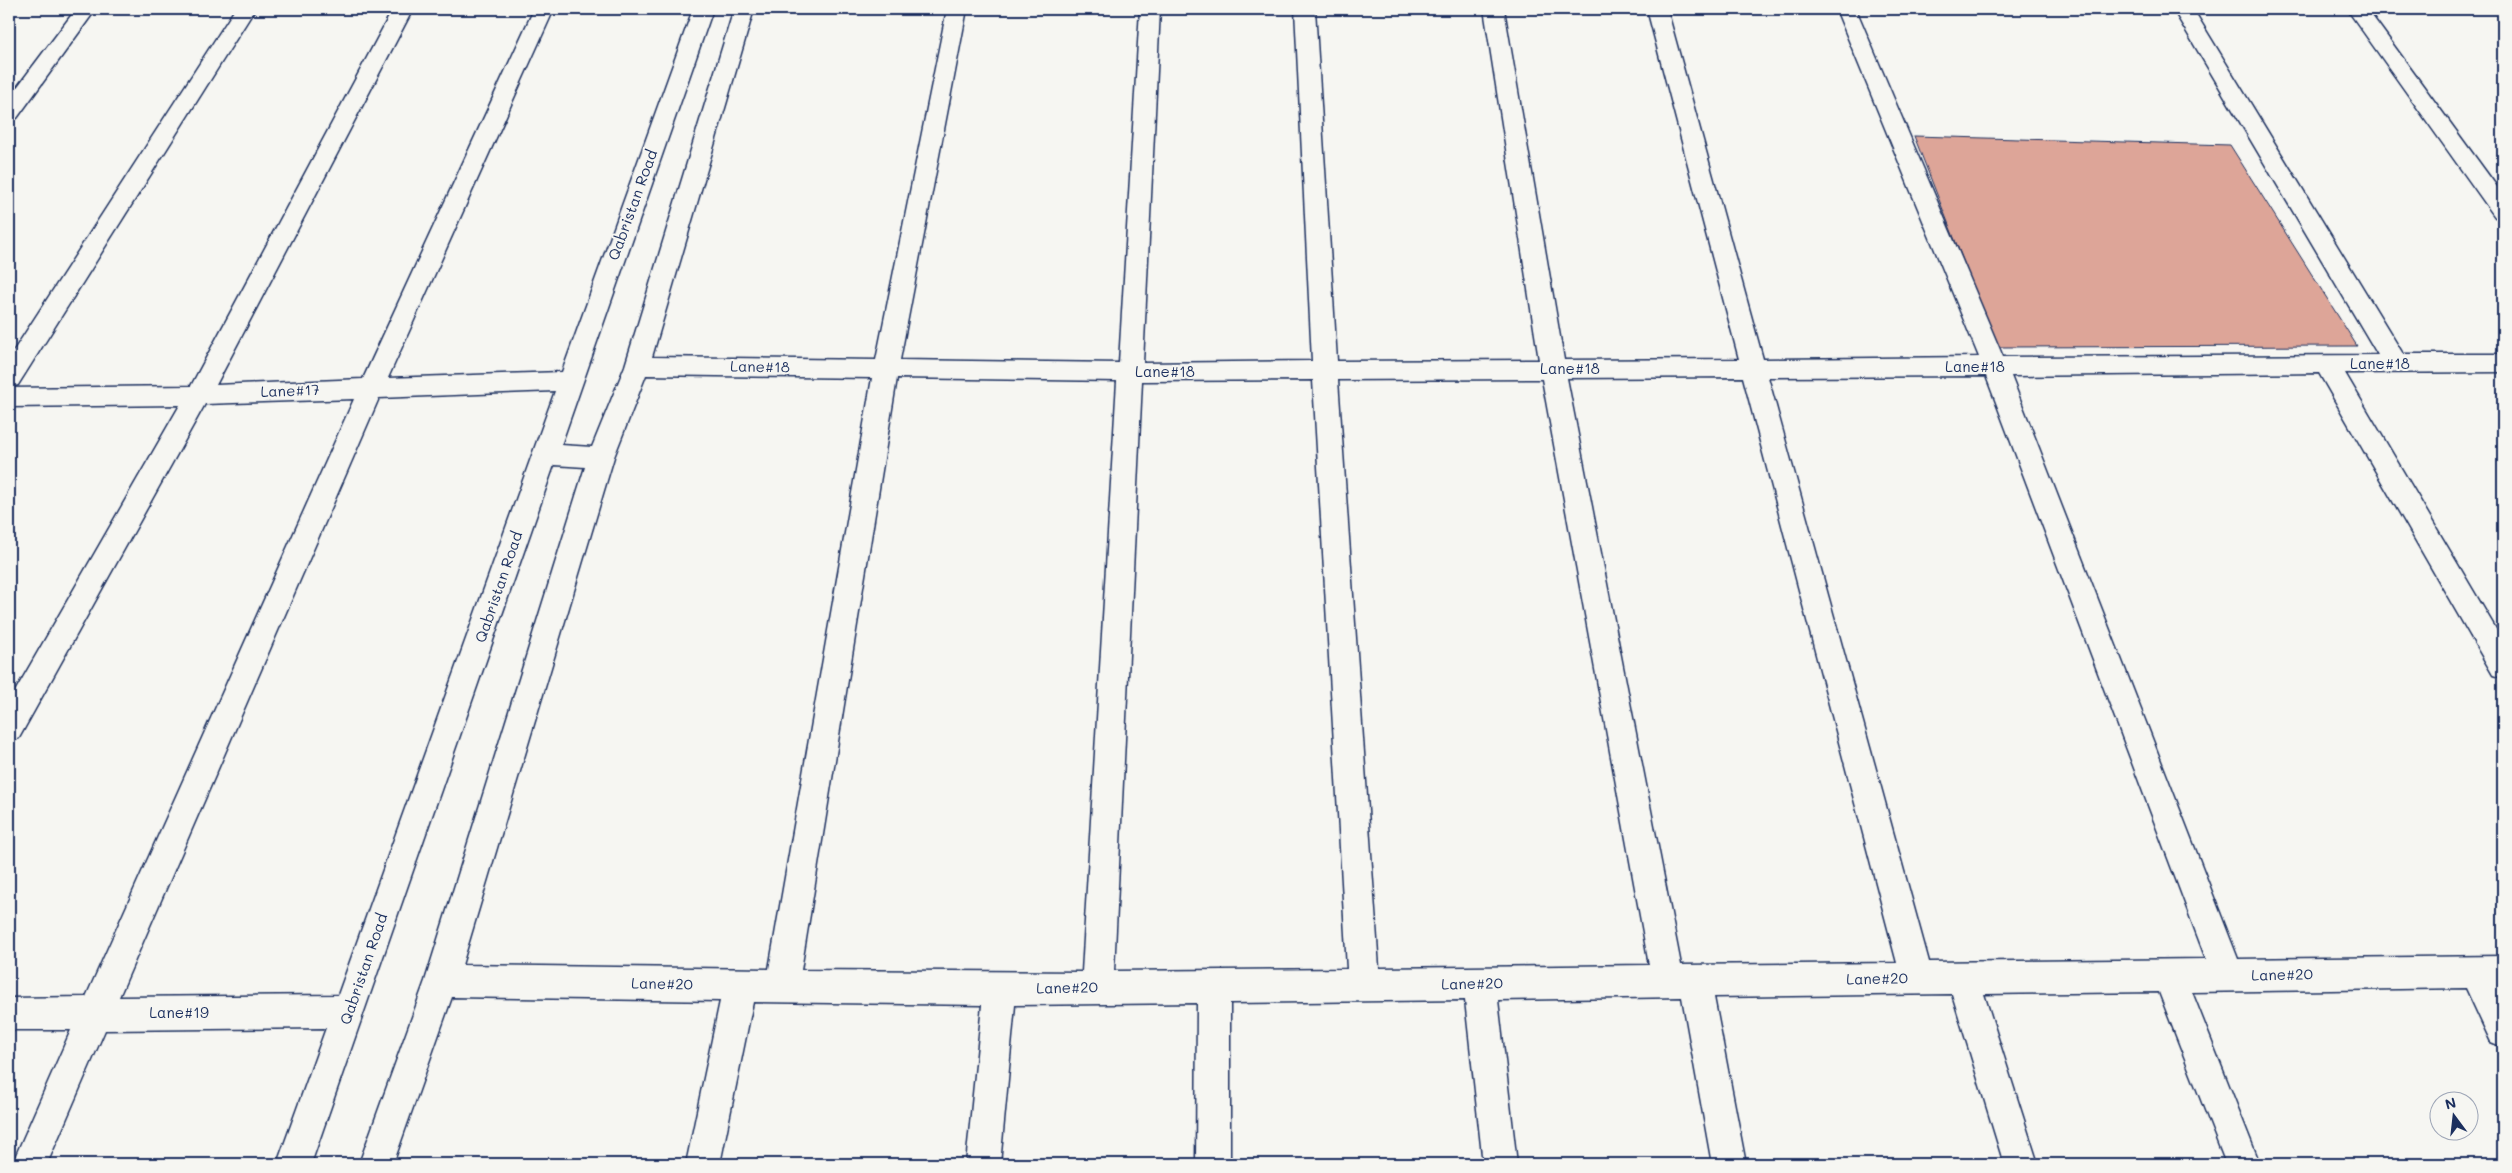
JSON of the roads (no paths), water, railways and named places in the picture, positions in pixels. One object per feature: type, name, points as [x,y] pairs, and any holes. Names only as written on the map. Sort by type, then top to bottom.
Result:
[{"type":"street","points":[[9,113],[86,9]]},
{"type":"street","points":[[9,378],[245,9]]},
{"type":"street","points":[[9,729],[198,395],[403,9]]},
{"type":"street","points":[[29,1164],[370,388],[544,9]]},
{"type":"street","name":"Qabristan Road","points":[[294,1164],[703,9]]},
{"type":"street","points":[[376,1164],[441,981],[601,457],[637,366],[744,9]]},
{"type":"street","points":[[782,986],[886,369],[957,9]]},
{"type":"street","points":[[1097,988],[1150,9]]},
{"type":"street","points":[[1305,9],[1325,370],[1364,985]]},
{"type":"street","points":[[1494,9],[1553,369],[1682,981],[1729,1164]]},
{"type":"street","points":[[1657,9],[1917,978]]},
{"type":"street","points":[[1846,9],[1995,367],[2228,975]]},
{"type":"street","points":[[2182,9],[2396,364]]},
{"type":"street","points":[[2357,9],[2503,210]]},
{"type":"street","name":"Lane#18","points":[[637,366],[1130,372],[2503,363]]},
{"type":"street","points":[[2327,365],[2503,666]]},
{"type":"street","name":"Lane#17","points":[[9,397],[198,395],[570,381]]},
{"type":"street","points":[[545,455],[601,457]]},
{"type":"street","points":[[2489,972],[2503,1030]]},
{"type":"street","name":"Lane#20","points":[[441,981],[1000,989],[2489,972]]},
{"type":"street","points":[[2168,976],[2243,1164]]},
{"type":"street","points":[[1963,978],[2021,1164]]},
{"type":"street","points":[[1480,984],[1500,1164]]},
{"type":"street","points":[[703,1164],[740,985]]},
{"type":"street","points":[[1213,1164],[1214,987]]},
{"type":"street","points":[[983,1164],[1000,989]]},
{"type":"street","name":"Lane#19","points":[[9,1014],[349,1011]]}]
